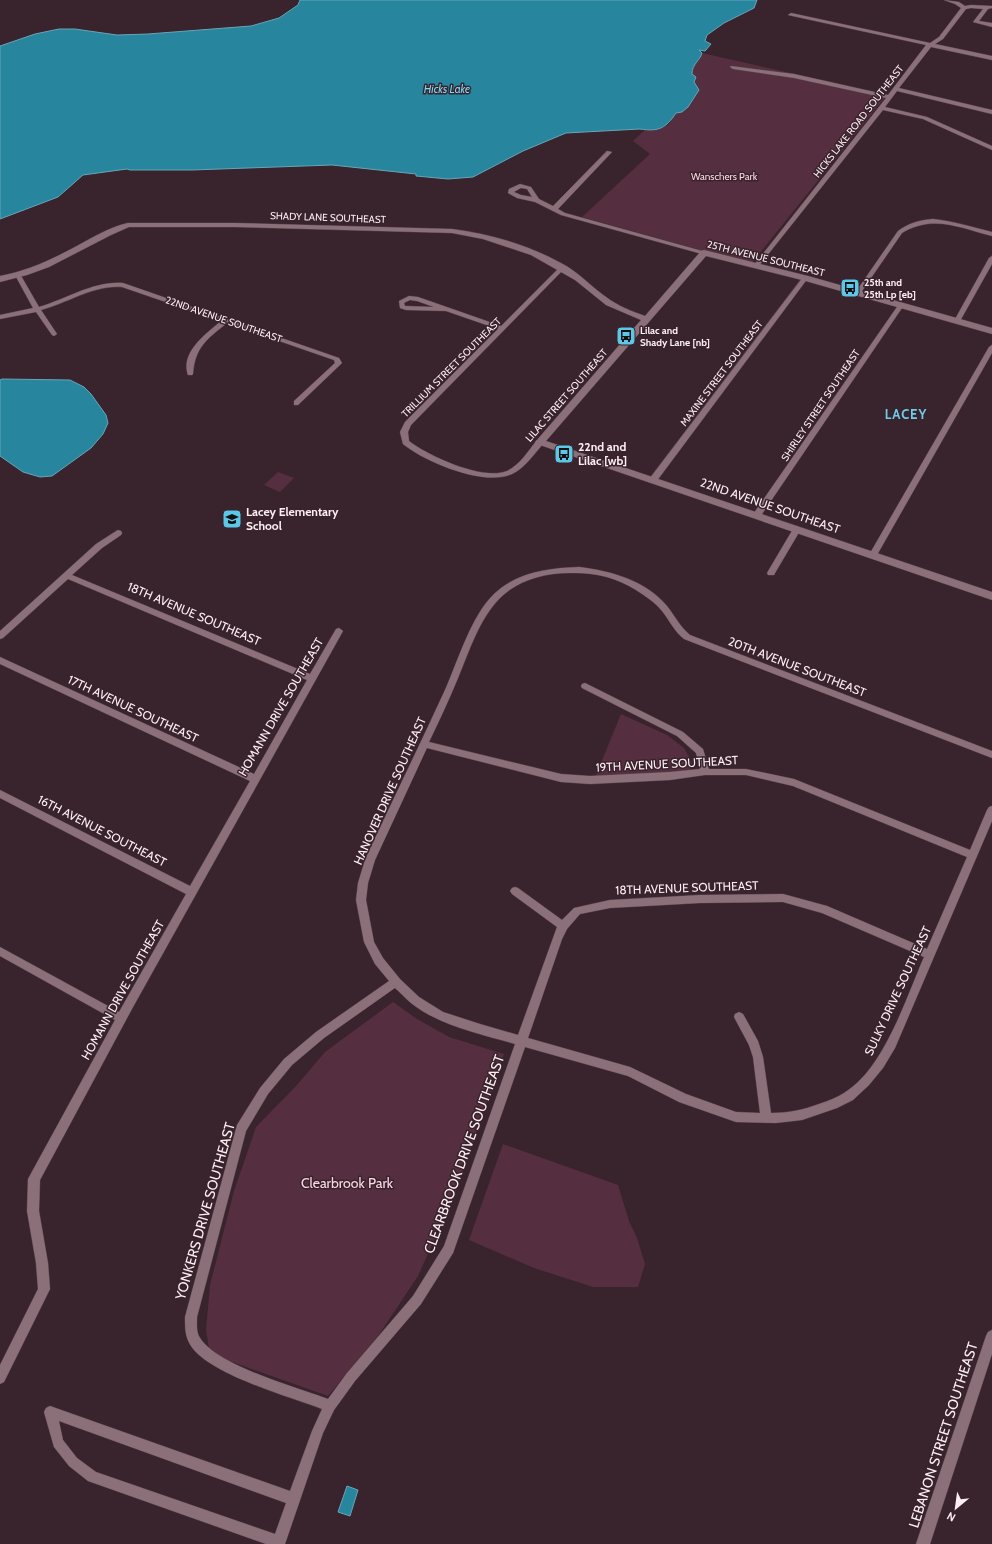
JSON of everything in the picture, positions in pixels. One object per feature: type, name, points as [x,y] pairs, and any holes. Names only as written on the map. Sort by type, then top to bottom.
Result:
[{"type":"street","points":[[946,0],[958,3],[964,8],[971,6],[989,7]]},
{"type":"street","points":[[989,7],[976,22],[992,25]]},
{"type":"street","name":"HICKS LAKE ROAD SOUTHEAST","points":[[756,266],[882,108],[920,56],[931,44],[941,38],[964,8]]},
{"type":"street","points":[[791,15],[992,58]]},
{"type":"street","points":[[733,67],[794,76],[889,97]]},
{"type":"street","points":[[896,89],[992,112]]},
{"type":"street","points":[[882,108],[925,118],[992,148]]},
{"type":"street","points":[[555,208],[609,152]]},
{"type":"street","name":"25TH AVENUE SOUTHEAST","points":[[538,200],[555,208],[563,214],[606,227],[805,278],[992,331]]},
{"type":"street","points":[[858,294],[900,232],[907,226],[932,220],[992,234]]},
{"type":"street","name":"SHADY LANE SOUTHEAST","points":[[0,279],[45,266],[115,229],[128,224],[235,225],[461,232],[481,236],[518,248],[562,268],[579,279],[606,301],[627,313],[646,319]]},
{"type":"street","name":"LILAC STREET SOUTHEAST","points":[[458,467],[482,474],[499,476],[511,472],[523,462],[704,253]]},
{"type":"street","points":[[957,321],[992,258]]},
{"type":"street","name":"TRILLIUM STREET SOUTHEAST","points":[[458,467],[414,449],[405,440],[404,429],[562,268]]},
{"type":"street","points":[[18,275],[37,309],[54,334]]},
{"type":"street","name":"MAXINE STREET SOUTHEAST","points":[[653,480],[805,278]]},
{"type":"street","name":"22ND AVENUE SOUTHEAST","points":[[37,309],[93,288],[110,284],[123,285],[337,359],[339,363],[296,403]]},
{"type":"street","points":[[446,309],[406,308],[402,306],[401,302],[409,298],[418,299],[502,328]]},
{"type":"street","name":"SHIRLEY STREET SOUTHEAST","points":[[757,515],[901,305]]},
{"type":"street","points":[[0,317],[37,309]]},
{"type":"street","points":[[190,374],[189,363],[197,346],[226,320]]},
{"type":"street","points":[[873,555],[992,347]]},
{"type":"street","name":"22ND AVENUE SOUTHEAST","points":[[540,442],[992,596]]},
{"type":"street","points":[[771,574],[797,529]]},
{"type":"street","points":[[0,636],[99,546],[118,533]]},
{"type":"street","name":"HANOVER DRIVE SOUTHEAST","points":[[521,1040],[480,1029],[440,1015],[415,1000],[396,982],[379,961],[368,942],[362,900],[363,882],[370,860],[483,616],[498,595],[511,586],[526,579],[558,570],[574,570],[612,576]]},
{"type":"street","name":"18TH AVENUE SOUTHEAST","points":[[66,575],[311,678]]},
{"type":"street","name":"20TH AVENUE SOUTHEAST","points":[[612,576],[628,582],[653,598],[666,611],[672,624],[687,638],[992,755]]},
{"type":"street","name":"HOMANN DRIVE SOUTHEAST","points":[[0,1378],[44,1288],[42,1263],[33,1211],[34,1180],[121,1018],[311,678],[339,631]]},
{"type":"street","name":"17TH AVENUE SOUTHEAST","points":[[0,660],[255,779]]},
{"type":"street","points":[[585,686],[669,727],[680,734],[700,751],[705,772]]},
{"type":"street","name":"19TH AVENUE SOUTHEAST","points":[[424,744],[561,778],[590,780],[670,776],[705,772],[746,772],[794,783],[973,855]]},
{"type":"street","name":"16TH AVENUE SOUTHEAST","points":[[0,794],[192,892]]},
{"type":"street","name":"SULKY DRIVE SOUTHEAST","points":[[521,1040],[630,1072],[683,1098],[736,1117],[802,1115],[833,1104],[849,1096],[865,1082],[880,1065],[891,1045],[992,810]]},
{"type":"street","points":[[515,891],[562,926]]},
{"type":"street","name":"18TH AVENUE SOUTHEAST","points":[[521,1040],[562,926],[576,911],[610,904],[700,899],[783,898],[824,909],[930,955]]},
{"type":"street","points":[[0,951],[121,1018]]},
{"type":"street","name":"YONKERS DRIVE SOUTHEAST","points":[[330,1406],[232,1370],[210,1356],[196,1343],[191,1332],[191,1317],[241,1129],[248,1116],[264,1092],[288,1062],[320,1035],[396,982]]},
{"type":"street","points":[[739,1017],[754,1044],[758,1057],[766,1117]]},
{"type":"street","name":"CLEARBROOK DRIVE SOUTHEAST","points":[[279,1543],[318,1431],[330,1406],[355,1371],[417,1300],[449,1249],[521,1040]]},
{"type":"street","name":"LEBANON STREET SOUTHEAST","points":[[923,1544],[992,1336]]},
{"type":"street","points":[[279,1543],[92,1477],[73,1462],[58,1443],[50,1412],[294,1499]]},
{"type":"green space","name":"Wanschers Park","points":[[702,53],[887,95],[751,264],[582,217],[650,154],[633,141],[645,130],[657,129],[669,124],[694,82],[692,69],[700,59]]},
{"type":"green space","points":[[278,472],[294,478],[280,492],[264,485]]},
{"type":"green space","points":[[621,714],[667,735],[684,748],[692,762],[690,771],[668,774],[596,775]]},
{"type":"green space","name":"Clearbrook Park","points":[[393,1002],[417,1019],[449,1037],[504,1054],[456,1191],[418,1276],[378,1336],[328,1396],[224,1359],[209,1348],[206,1330],[210,1285],[234,1191],[256,1127],[297,1085],[325,1052]]},
{"type":"green space","points":[[503,1144],[618,1185],[629,1221],[637,1238],[645,1264],[638,1287],[593,1287],[534,1268],[469,1240]]},
{"type":"water","name":"Hicks Lake","points":[[300,0],[757,0],[754,8],[724,23],[707,35],[705,41],[711,44],[705,51],[699,50],[702,53],[692,71],[692,74],[696,77],[694,82],[699,90],[688,107],[682,112],[676,113],[669,122],[661,128],[652,130],[640,129],[566,133],[523,151],[473,177],[448,179],[332,165],[192,170],[127,169],[83,175],[58,197],[0,219],[0,46],[35,34],[59,29],[75,29],[117,35],[251,26],[279,18],[298,5]]},
{"type":"water","points":[[0,380],[70,380],[84,387],[106,415],[108,423],[103,434],[91,448],[52,476],[40,477],[23,472],[0,456]]},
{"type":"water","points":[[347,1486],[358,1490],[350,1516],[338,1512]]},
{"type":"place","name":"25th and 25th Lp [eb]","points":[[850,288]]},
{"type":"place","name":"Lilac and Shady Lane [nb]","points":[[626,336]]},
{"type":"place","name":"22nd and Lilac [wb]","points":[[564,454]]},
{"type":"place","name":"Lacey Elementary School","points":[[232,519]]},
{"type":"district","name":"LACEY","points":[[906,414]]}]
